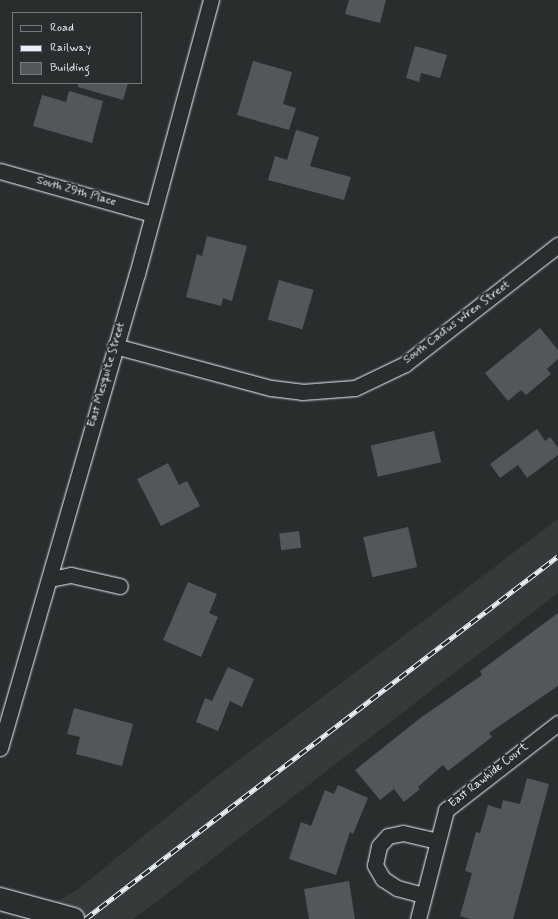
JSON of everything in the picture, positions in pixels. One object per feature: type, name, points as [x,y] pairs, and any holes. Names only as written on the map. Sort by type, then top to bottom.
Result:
[{"type":"main road","points":[[0,899],[73,919]]},
{"type":"street","name":"East Mesquite Street","points":[[0,748],[50,579],[210,0]]},
{"type":"street","name":"South 29th Place","points":[[0,171],[152,214]]},
{"type":"street","name":"South Cactus Wren Street","points":[[115,346],[271,388],[302,392],[355,388],[405,364],[558,245]]},
{"type":"street","points":[[50,579],[71,575],[120,586]]},
{"type":"street","name":"East Rawhide Court","points":[[418,918],[446,810],[558,723]]},
{"type":"street","points":[[423,895],[397,888],[383,879],[375,865],[379,846],[388,836],[403,833],[437,841]]},
{"type":"shaded area","points":[[558,519],[558,593],[151,906],[133,919],[25,919],[77,890],[210,782]]},
{"type":"building","points":[[349,0],[386,0],[380,23],[345,14]]},
{"type":"building","points":[[415,46],[447,55],[440,78],[421,73],[419,82],[406,78]]},
{"type":"building","points":[[253,61],[292,72],[283,104],[296,108],[289,130],[237,115]]},
{"type":"building","points":[[78,84],[128,84],[123,100],[78,87]]},
{"type":"building","points":[[69,91],[103,101],[92,143],[33,126],[42,95],[66,102]]},
{"type":"building","points":[[296,130],[319,137],[310,166],[351,177],[344,200],[268,180],[275,156],[287,160]]},
{"type":"building","points":[[207,236],[247,246],[232,301],[223,298],[221,306],[186,297],[197,254],[202,256]]},
{"type":"building","points":[[279,280],[314,290],[302,329],[268,319]]},
{"type":"building","points":[[540,328],[558,350],[558,359],[547,369],[551,374],[526,395],[521,390],[508,401],[485,373]]},
{"type":"building","points":[[537,429],[545,441],[550,437],[558,448],[558,455],[527,478],[518,465],[500,478],[490,464]]},
{"type":"building","points":[[434,431],[441,462],[378,477],[371,446]]},
{"type":"building","points":[[168,463],[179,485],[187,481],[200,506],[161,526],[137,479]]},
{"type":"building","points":[[408,527],[417,567],[372,577],[363,537]]},
{"type":"building","points":[[299,531],[301,548],[281,550],[279,533]]},
{"type":"building","points":[[188,582],[217,594],[209,613],[218,617],[201,657],[163,640]]},
{"type":"building","points":[[558,613],[558,686],[489,733],[492,737],[448,771],[443,765],[418,787],[420,789],[404,802],[394,789],[380,800],[355,770],[419,719],[482,675],[480,671]]},
{"type":"building","points":[[228,667],[254,679],[242,707],[230,701],[218,731],[196,722],[205,698],[212,701]]},
{"type":"building","points":[[74,708],[133,724],[122,766],[76,754],[80,737],[67,734]]},
{"type":"building","points":[[527,778],[549,784],[513,919],[470,919],[460,916],[472,873],[465,871],[476,832],[480,833],[488,805],[501,809],[503,800],[520,804]]},
{"type":"building","points":[[338,785],[368,798],[353,834],[350,832],[336,875],[289,859],[301,822],[311,826],[325,790],[334,794]]},
{"type":"building","points":[[349,881],[355,919],[309,919],[304,889]]},
{"type":"railway","points":[[85,919],[558,556]]}]
